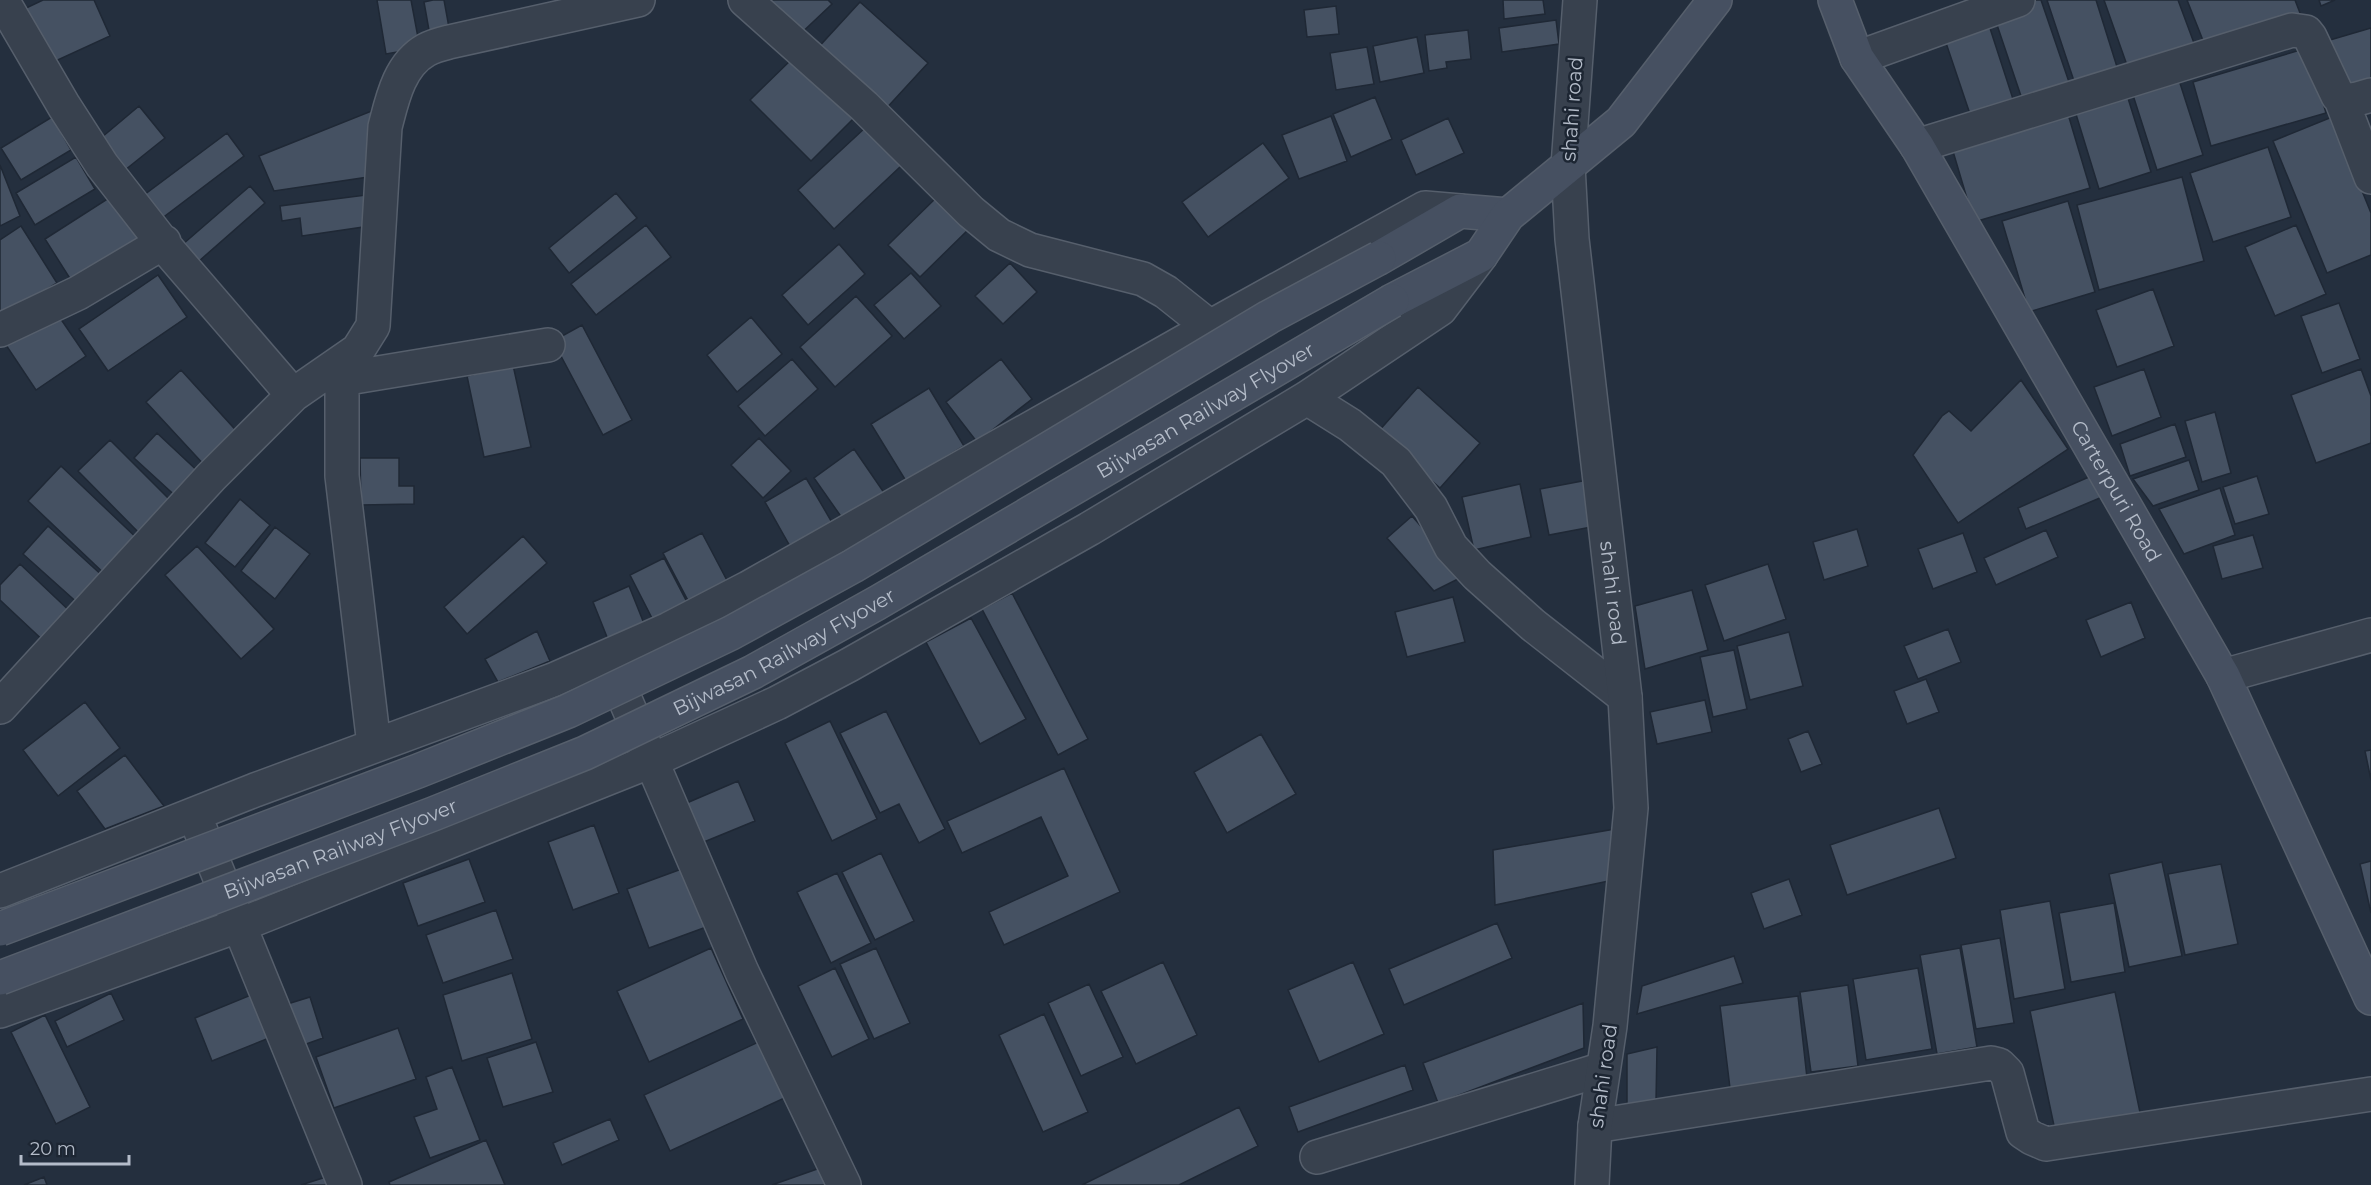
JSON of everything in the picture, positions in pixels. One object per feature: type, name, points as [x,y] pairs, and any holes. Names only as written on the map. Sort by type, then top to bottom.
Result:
[{"type":"main road","name":"Bijwasan Railway Flyover","points":[[0,978],[433,814],[585,753],[753,672],[877,603],[1392,301],[1481,255],[1508,215],[1621,122],[1715,0]]},
{"type":"main road","name":"Carterpuri Road","points":[[1835,0],[1857,58],[1917,146],[2223,676],[2371,998]]},
{"type":"main road","points":[[0,929],[309,813],[557,715],[730,633],[854,566],[1269,317],[1460,211],[1508,215]]},
{"type":"street","points":[[2,0],[64,106],[102,165],[293,395]]},
{"type":"street","points":[[374,745],[343,486],[341,372],[373,326],[385,127],[393,95],[406,68],[425,51],[521,12],[638,0]]},
{"type":"street","points":[[745,0],[864,106],[971,212],[999,236],[1030,250],[1143,279],[1166,292],[1210,327]]},
{"type":"street","name":"shahi road","points":[[1580,0],[1568,166],[1572,239],[1625,697],[1632,808],[1611,1014],[1595,1126],[1592,1185]]},
{"type":"street","points":[[1857,58],[2018,0]]},
{"type":"street","points":[[1917,146],[2292,30],[2306,32],[2310,37],[2338,96],[2356,97],[2371,177]]},
{"type":"street","points":[[0,891],[374,745],[554,680],[669,629],[748,588],[1425,208],[1460,211]]},
{"type":"street","points":[[0,330],[78,293],[164,242]]},
{"type":"street","points":[[0,1011],[240,926],[651,761],[722,730],[849,665],[1089,529],[1307,398],[1440,309],[1481,255]]},
{"type":"street","points":[[0,707],[211,477],[293,395],[341,372],[548,345]]},
{"type":"street","points":[[1307,398],[1350,425],[1396,462],[1431,508],[1451,547],[1477,575],[1533,625],[1625,697]]},
{"type":"street","points":[[2223,676],[2371,635]]},
{"type":"street","points":[[608,657],[742,972],[844,1185]]},
{"type":"street","points":[[194,814],[345,1185]]},
{"type":"street","points":[[1595,1126],[1991,1063],[1999,1065],[2007,1073],[2023,1132],[2046,1144],[2371,1094]]},
{"type":"street","points":[[1317,1157],[1604,1069]]},
{"type":"building","points":[[43,0],[94,0],[110,36],[49,64],[24,9]]},
{"type":"building","points":[[377,0],[411,0],[420,48],[386,54]]},
{"type":"building","points":[[444,0],[450,33],[430,36],[424,2]]},
{"type":"building","points":[[757,0],[828,0],[832,4],[795,39]]},
{"type":"building","points":[[1503,0],[1543,0],[1545,14],[1504,19]]},
{"type":"building","points":[[2021,0],[2041,0],[2069,82],[2022,99],[1992,10]]},
{"type":"building","points":[[2047,0],[2096,0],[2118,70],[2075,84]]},
{"type":"building","points":[[2104,0],[2178,0],[2194,43],[2128,68]]},
{"type":"building","points":[[2187,0],[2295,0],[2300,13],[2206,48]]},
{"type":"building","points":[[2319,0],[2335,0],[2321,6]]},
{"type":"building","points":[[860,2],[928,63],[882,113],[815,51]]},
{"type":"building","points":[[1336,6],[1339,34],[1307,37],[1304,10]]},
{"type":"building","points":[[1986,16],[2013,99],[1970,114],[1942,31]]},
{"type":"building","points":[[1556,20],[1559,44],[1502,52],[1499,28]]},
{"type":"building","points":[[2371,28],[2371,89],[2346,96],[2330,40]]},
{"type":"building","points":[[1468,30],[1471,59],[1446,62],[1447,68],[1429,71],[1425,35]]},
{"type":"building","points":[[1417,37],[1424,73],[1380,82],[1373,46]]},
{"type":"building","points":[[1367,47],[1374,84],[1336,90],[1330,53]]},
{"type":"building","points":[[2307,48],[2326,113],[2211,146],[2193,82]]},
{"type":"building","points":[[795,56],[855,117],[811,161],[750,100]]},
{"type":"building","points":[[2178,77],[2203,155],[2157,170],[2132,92]]},
{"type":"building","points":[[2127,95],[2151,172],[2099,189],[2075,111]]},
{"type":"building","points":[[1375,97],[1392,139],[1351,157],[1333,114]]},
{"type":"building","points":[[139,106],[165,138],[120,174],[95,143]]},
{"type":"building","points":[[374,110],[375,176],[274,191],[259,156]]},
{"type":"building","points":[[2068,114],[2090,188],[1974,222],[1952,148]]},
{"type":"building","points":[[1331,116],[1347,161],[1299,179],[1282,135]]},
{"type":"building","points":[[52,117],[71,150],[21,180],[1,148]]},
{"type":"building","points":[[2332,117],[2371,213],[2371,255],[2327,273],[2273,141]]},
{"type":"building","points":[[1448,118],[1464,153],[1416,175],[1401,140]]},
{"type":"building","points":[[866,127],[901,166],[834,229],[798,190]]},
{"type":"building","points":[[227,133],[244,156],[157,222],[140,198]]},
{"type":"building","points":[[1263,143],[1289,178],[1208,237],[1182,202]]},
{"type":"building","points":[[2268,147],[2291,217],[2213,242],[2190,173]]},
{"type":"building","points":[[76,157],[95,189],[35,225],[16,193]]},
{"type":"building","points":[[0,165],[20,216],[0,226]]},
{"type":"building","points":[[2182,177],[2204,261],[2099,290],[2077,205]]},
{"type":"building","points":[[250,186],[265,203],[190,269],[175,251]]},
{"type":"building","points":[[616,193],[637,218],[569,273],[549,248]]},
{"type":"building","points":[[941,193],[973,225],[920,277],[888,245]]},
{"type":"building","points":[[366,195],[370,226],[302,236],[300,218],[282,221],[280,206]]},
{"type":"building","points":[[112,196],[143,244],[76,288],[45,239]]},
{"type":"building","points":[[2068,201],[2095,292],[2029,312],[2002,221]]},
{"type":"building","points":[[646,225],[671,257],[596,315],[571,284]]},
{"type":"building","points":[[2296,225],[2326,294],[2275,316],[2245,247]]},
{"type":"building","points":[[21,226],[57,283],[0,319],[0,240]]},
{"type":"building","points":[[839,244],[865,274],[808,325],[782,295]]},
{"type":"building","points":[[1010,263],[1037,292],[1003,324],[975,296]]},
{"type":"building","points":[[911,273],[941,306],[904,339],[874,305]]},
{"type":"building","points":[[158,275],[187,317],[108,371],[79,329]]},
{"type":"building","points":[[2153,289],[2174,346],[2117,367],[2096,310]]},
{"type":"building","points":[[856,296],[892,336],[835,387],[800,347]]},
{"type":"building","points":[[2339,303],[2360,359],[2322,373],[2301,316]]},
{"type":"building","points":[[54,309],[86,356],[36,390],[4,342]]},
{"type":"building","points":[[751,317],[782,354],[737,392],[707,355]]},
{"type":"building","points":[[582,325],[632,420],[603,435],[553,341]]},
{"type":"building","points":[[792,359],[818,389],[765,436],[738,406]]},
{"type":"building","points":[[1001,359],[1032,399],[977,442],[946,402]]},
{"type":"building","points":[[513,365],[531,447],[484,457],[467,376]]},
{"type":"building","points":[[2144,369],[2161,417],[2112,436],[2094,387]]},
{"type":"building","points":[[2361,369],[2371,396],[2371,443],[2316,463],[2291,395]]},
{"type":"building","points":[[181,370],[242,437],[207,468],[146,402]]},
{"type":"building","points":[[2021,380],[2068,449],[1958,523],[1913,455],[1942,416],[1949,411],[1971,431]]},
{"type":"building","points":[[1418,387],[1480,443],[1440,488],[1377,433]]},
{"type":"building","points":[[929,388],[964,446],[906,481],[871,424]]},
{"type":"building","points":[[2215,412],[2231,473],[2202,482],[2185,421]]},
{"type":"building","points":[[2175,424],[2186,457],[2130,476],[2120,444]]},
{"type":"building","points":[[157,433],[204,477],[181,501],[134,458]]},
{"type":"building","points":[[759,438],[791,471],[763,498],[731,465]]},
{"type":"building","points":[[110,440],[177,507],[145,539],[78,471]]},
{"type":"building","points":[[854,449],[887,497],[847,525],[814,478]]},
{"type":"building","points":[[360,458],[399,458],[399,486],[414,486],[414,504],[361,505]]},
{"type":"building","points":[[2189,460],[2199,490],[2153,506],[2133,479]]},
{"type":"building","points":[[61,466],[143,544],[110,579],[28,501]]},
{"type":"building","points":[[2098,473],[2107,495],[2026,529],[2018,508]]},
{"type":"building","points":[[2257,476],[2269,514],[2235,524],[2223,487]]},
{"type":"building","points":[[806,478],[837,531],[795,555],[765,502]]},
{"type":"building","points":[[1593,479],[1602,525],[1549,535],[1540,489]]},
{"type":"building","points":[[1520,484],[1531,537],[1474,550],[1462,497]]},
{"type":"building","points":[[2220,488],[2235,535],[2184,554],[2159,509]]},
{"type":"building","points":[[240,499],[270,525],[235,567],[205,543]]},
{"type":"building","points":[[1412,516],[1464,576],[1434,591],[1387,538]]},
{"type":"building","points":[[48,526],[106,579],[81,606],[23,554]]},
{"type":"building","points":[[275,527],[310,554],[275,599],[241,571]]},
{"type":"building","points":[[1857,529],[1868,566],[1824,580],[1813,542]]},
{"type":"building","points":[[2046,530],[2058,557],[1996,585],[1984,558]]},
{"type":"building","points":[[702,533],[731,588],[692,608],[663,553]]},
{"type":"building","points":[[1963,533],[1977,572],[1933,589],[1918,549]]},
{"type":"building","points":[[2253,535],[2263,568],[2222,579],[2213,546]]},
{"type":"building","points":[[523,536],[547,563],[467,634],[444,607]]},
{"type":"building","points":[[197,546],[274,629],[241,659],[165,575]]},
{"type":"building","points":[[664,558],[689,606],[655,624],[630,575]]},
{"type":"building","points":[[20,564],[76,617],[49,646],[0,600],[0,585]]},
{"type":"building","points":[[1768,564],[1786,619],[1724,641],[1705,585]]},
{"type":"building","points":[[629,586],[645,626],[609,642],[593,602]]},
{"type":"building","points":[[1692,590],[1708,650],[1645,669],[1635,606]]},
{"type":"building","points":[[1012,593],[1088,739],[1058,755],[982,609]]},
{"type":"building","points":[[1453,597],[1465,642],[1407,657],[1395,612]]},
{"type":"building","points":[[2131,602],[2145,638],[2101,657],[2086,620]]},
{"type":"building","points":[[971,618],[1026,719],[980,744],[926,642]]},
{"type":"building","points":[[1948,629],[1961,662],[1918,679],[1904,646]]},
{"type":"building","points":[[537,631],[550,661],[498,682],[485,659]]},
{"type":"building","points":[[1789,632],[1803,686],[1750,700],[1737,646]]},
{"type":"building","points":[[1734,650],[1747,709],[1713,717],[1700,657]]},
{"type":"building","points":[[1926,679],[1939,712],[1907,724],[1894,691]]},
{"type":"building","points":[[1705,700],[1712,732],[1657,744],[1650,712]]},
{"type":"building","points":[[85,702],[120,748],[58,796],[23,750]]},
{"type":"building","points":[[886,711],[945,829],[919,843],[899,804],[880,813],[840,733]]},
{"type":"building","points":[[830,721],[877,819],[832,841],[785,743]]},
{"type":"building","points":[[1808,731],[1822,764],[1801,772],[1788,739]]},
{"type":"building","points":[[1261,734],[1296,794],[1227,833],[1194,772]]},
{"type":"building","points":[[2371,750],[2371,780],[2365,751]]},
{"type":"building","points":[[125,755],[164,806],[105,829],[77,791]]},
{"type":"building","points":[[1064,768],[1120,892],[1004,945],[989,912],[1068,876],[1041,817],[962,853],[947,821]]},
{"type":"building","points":[[738,781],[755,821],[699,844],[682,805]]},
{"type":"building","points":[[1939,808],[1956,858],[1847,895],[1830,845]]},
{"type":"building","points":[[594,825],[619,893],[573,910],[548,842]]},
{"type":"building","points":[[1621,828],[1623,878],[1495,905],[1493,850]]},
{"type":"building","points":[[881,853],[914,921],[875,940],[842,872]]},
{"type":"building","points":[[469,859],[485,902],[418,926],[403,883]]},
{"type":"building","points":[[2371,861],[2371,913],[2360,864]]},
{"type":"building","points":[[2162,862],[2182,956],[2129,967],[2109,874]]},
{"type":"building","points":[[2221,864],[2238,944],[2185,955],[2168,874]]},
{"type":"building","points":[[687,867],[709,926],[649,948],[627,889]]},
{"type":"building","points":[[837,873],[871,943],[831,963],[797,892]]},
{"type":"building","points":[[1789,879],[1802,915],[1764,929],[1751,893]]},
{"type":"building","points":[[2050,901],[2065,989],[2014,999],[2000,910]]},
{"type":"building","points":[[2114,903],[2125,972],[2071,982],[2059,913]]},
{"type":"building","points":[[496,910],[513,959],[443,983],[426,935]]},
{"type":"building","points":[[1497,923],[1512,958],[1404,1005],[1389,969]]},
{"type":"building","points":[[2000,938],[2014,1023],[1976,1029],[1961,945]]},
{"type":"building","points":[[711,948],[743,1019],[649,1062],[617,991]]},
{"type":"building","points":[[876,948],[910,1023],[874,1039],[840,964]]},
{"type":"building","points":[[1960,948],[1977,1047],[1937,1054],[1920,955]]},
{"type":"building","points":[[1734,956],[1743,983],[1637,1014],[1642,986]]},
{"type":"building","points":[[1163,962],[1197,1035],[1136,1064],[1101,991]]},
{"type":"building","points":[[1353,962],[1384,1034],[1319,1062],[1288,990]]},
{"type":"building","points":[[835,968],[869,1039],[832,1057],[798,986]]},
{"type":"building","points":[[1918,968],[1932,1049],[1866,1060],[1853,979]]},
{"type":"building","points":[[512,973],[532,1039],[462,1061],[443,995]]},
{"type":"building","points":[[1089,984],[1123,1057],[1081,1076],[1048,1003]]},
{"type":"building","points":[[1848,985],[1858,1066],[1811,1072],[1800,992]]},
{"type":"building","points":[[2115,992],[2142,1122],[2057,1140],[2030,1011]]},
{"type":"building","points":[[111,993],[124,1020],[67,1047],[55,1021]]},
{"type":"building","points":[[256,993],[274,1036],[212,1061],[195,1018]]},
{"type":"building","points":[[1798,996],[1807,1078],[1730,1088],[1720,1006]]},
{"type":"building","points":[[310,997],[323,1038],[295,1048],[281,1006]]},
{"type":"building","points":[[1583,1003],[1584,1048],[1438,1103],[1423,1063]]},
{"type":"building","points":[[1044,1014],[1088,1112],[1043,1132],[999,1035]]},
{"type":"building","points":[[45,1015],[90,1107],[56,1124],[11,1032]]},
{"type":"building","points":[[398,1028],[416,1079],[334,1108],[316,1057]]},
{"type":"building","points":[[765,1039],[791,1095],[670,1151],[644,1095]]},
{"type":"building","points":[[536,1042],[553,1092],[503,1107],[487,1058]]},
{"type":"building","points":[[1657,1047],[1656,1101],[1627,1104],[1627,1054]]},
{"type":"building","points":[[1405,1065],[1413,1090],[1298,1132],[1289,1107]]},
{"type":"building","points":[[452,1067],[480,1140],[430,1158],[414,1117],[437,1109],[426,1077]]},
{"type":"building","points":[[1239,1107],[1258,1146],[1179,1185],[1082,1185]]},
{"type":"building","points":[[610,1119],[619,1140],[562,1165],[553,1143]]},
{"type":"building","points":[[486,1140],[505,1185],[390,1185],[389,1182]]},
{"type":"building","points":[[820,1168],[826,1185],[772,1185]]},
{"type":"building","points":[[44,1177],[47,1185],[24,1185]]},
{"type":"building","points":[[326,1177],[329,1185],[301,1185]]}]
